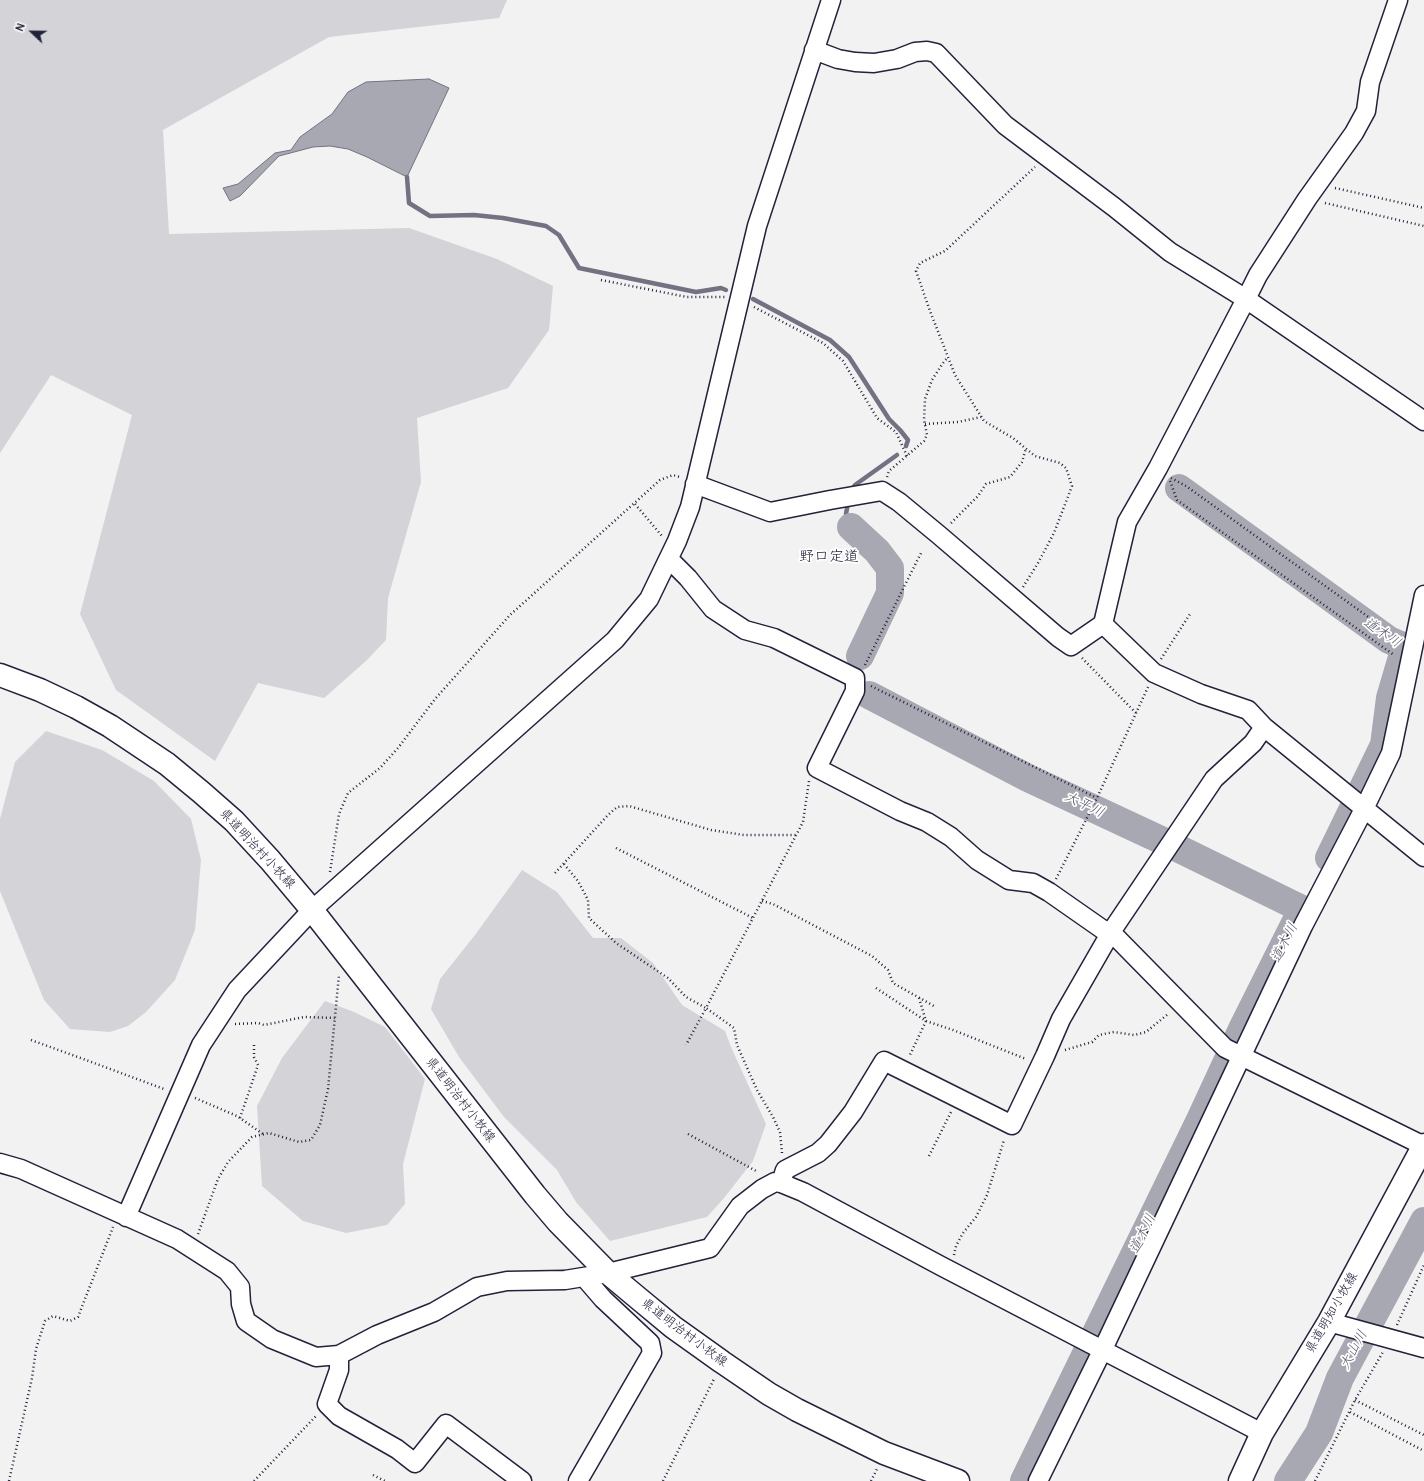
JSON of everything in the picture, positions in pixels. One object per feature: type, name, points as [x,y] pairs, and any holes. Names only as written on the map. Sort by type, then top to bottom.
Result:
[{"type":"main road","name":"県道明治村小牧線","points":[[0,675],[40,690],[76,707],[110,726],[167,764],[234,822],[270,860],[312,910],[535,1195],[558,1222],[608,1273],[673,1327],[769,1394],[826,1426],[884,1453],[958,1481]]},
{"type":"main road","name":"県道明知小牧線","points":[[1240,1481],[1262,1433],[1337,1324],[1424,1145]]},
{"type":"street","points":[[122,1215],[180,1094],[201,1045],[237,990],[312,910],[615,640],[649,599],[669,559],[690,507],[738,300],[757,226],[831,0]]},
{"type":"street","points":[[696,482],[770,512],[882,491],[939,535],[1058,637],[1071,646],[1103,624],[1127,522],[1158,468],[1258,275],[1312,192],[1354,133],[1366,111],[1370,82],[1398,0]]},
{"type":"street","points":[[814,50],[838,59],[874,63],[897,59],[915,52],[927,51],[936,53],[1005,125],[1114,207],[1170,252],[1246,300],[1424,421]]},
{"type":"street","points":[[669,559],[688,578],[713,609],[738,626],[745,630],[774,638],[855,678],[855,691],[817,768],[900,811],[927,822],[951,837],[977,860],[1009,880],[1033,883],[1049,892],[1102,929],[1111,932],[1180,1003],[1235,1053],[1424,1145]]},
{"type":"street","points":[[1038,1481],[1094,1345],[1235,1053],[1364,809],[1391,753],[1424,595]]},
{"type":"street","points":[[1103,624],[1154,673],[1200,694],[1248,710],[1264,727],[1424,857]]},
{"type":"street","points":[[0,1163],[21,1169],[177,1239],[227,1272],[240,1287],[241,1304],[246,1321],[272,1339],[316,1357],[339,1355],[377,1335],[434,1312],[477,1288],[507,1281],[565,1280],[608,1273],[710,1248],[740,1206],[762,1189],[780,1179],[818,1153],[828,1144],[853,1112],[884,1061],[1012,1125],[1043,1061],[1061,1018],[1111,932],[1214,779],[1253,743],[1264,727]]},
{"type":"street","points":[[780,1179],[952,1271],[1262,1433]]},
{"type":"street","points":[[578,1481],[652,1353],[650,1343],[603,1299],[584,1277]]},
{"type":"street","points":[[1337,1324],[1424,1348]]},
{"type":"street","points":[[339,1355],[339,1370],[327,1404],[339,1416],[397,1449],[415,1463],[446,1424],[522,1481]]},
{"type":"path","points":[[1015,599],[1038,563],[1054,532],[1072,486],[1066,468],[1060,463],[1035,456],[1014,438],[984,421],[955,375],[916,271],[920,263],[946,251],[1046,156]]},
{"type":"path","points":[[1312,192],[1424,208]]},
{"type":"path","points":[[1312,192],[1424,226]]},
{"type":"path","points":[[601,280],[687,297],[725,297],[738,300],[748,303],[823,343],[844,361],[877,418],[896,432],[907,456]]},
{"type":"path","points":[[882,491],[890,471],[924,441],[927,435],[925,424],[925,399],[932,380],[948,357]]},
{"type":"path","points":[[925,424],[958,422],[982,417]]},
{"type":"path","points":[[939,535],[978,496],[986,484],[1010,477],[1022,462],[1026,448]]},
{"type":"path","points":[[333,851],[339,814],[348,793],[380,768],[398,748],[435,699],[510,615],[660,480],[673,475],[696,482]]},
{"type":"path","points":[[1398,657],[1177,500],[1169,477],[1186,486],[1398,638],[1413,645]]},
{"type":"path","points":[[634,504],[663,537],[677,541]]},
{"type":"path","points":[[921,553],[867,662],[855,678],[1097,798]]},
{"type":"path","points":[[1049,892],[1097,798],[1158,662],[1190,614]]},
{"type":"path","points":[[1071,646],[1102,680],[1136,713]]},
{"type":"path","points":[[686,1045],[803,822],[809,781],[817,768]]},
{"type":"path","points":[[556,873],[608,814],[617,808],[629,806],[711,830],[744,835],[796,835]]},
{"type":"path","points":[[616,848],[753,918]]},
{"type":"path","points":[[564,864],[578,881],[588,900],[589,918],[616,943],[668,978],[686,997],[706,1008],[734,1028],[737,1045],[757,1090],[780,1132],[780,1179],[688,1134]]},
{"type":"path","points":[[762,901],[773,904],[872,956],[888,970],[893,983],[934,1006]]},
{"type":"path","points":[[193,1249],[201,1223],[218,1180],[228,1162],[252,1137],[269,1133],[299,1142],[311,1140],[320,1125],[328,1089],[339,974],[354,964]]},
{"type":"path","points":[[876,988],[926,1021],[1043,1061],[1092,1042],[1100,1035],[1114,1032],[1134,1035],[1146,1032],[1180,1003]]},
{"type":"path","points":[[902,1071],[926,1021],[918,997]]},
{"type":"path","points":[[212,1030],[234,1024],[258,1022],[264,1025],[304,1017],[335,1018]]},
{"type":"path","points":[[31,1040],[180,1094],[240,1118],[263,1134]]},
{"type":"path","points":[[240,1118],[258,1065],[254,1057],[254,1043]]},
{"type":"path","points":[[928,1156],[958,1098]]},
{"type":"path","points":[[952,1271],[956,1246],[963,1233],[976,1217],[987,1195],[1005,1136],[1011,1124]]},
{"type":"path","points":[[9,1481],[32,1378],[36,1349],[45,1321],[53,1316],[70,1321],[78,1317],[122,1215]]},
{"type":"path","points":[[1315,1481],[1385,1338],[1424,1265]]},
{"type":"path","points":[[663,1481],[722,1362]]},
{"type":"path","points":[[1355,1400],[1424,1435]]},
{"type":"path","points":[[254,1481],[327,1404]]},
{"type":"path","points":[[1350,1412],[1424,1451]]},
{"type":"path","points":[[373,1475],[385,1481]]},
{"type":"shaded area","points":[[0,0],[507,0],[499,18],[329,37],[163,130],[169,234],[409,228],[497,259],[553,286],[549,330],[508,388],[417,418],[421,482],[388,598],[386,640],[366,661],[324,698],[258,683],[215,761],[116,690],[80,614],[132,415],[51,375],[0,453]]},
{"type":"shaded area","points":[[429,79],[449,88],[407,177],[348,149],[330,146],[313,147],[279,156],[240,196],[230,201],[223,188],[238,184],[275,153],[291,150],[300,137],[332,114],[348,92],[366,82]]},
{"type":"shaded area","points":[[46,731],[102,750],[154,781],[191,819],[201,860],[195,930],[175,980],[146,1012],[128,1026],[110,1032],[70,1029],[44,1000],[0,891],[0,819],[15,762]]},
{"type":"shaded area","points":[[522,870],[557,892],[593,938],[621,938],[653,963],[682,1005],[725,1031],[766,1124],[753,1161],[707,1217],[610,1241],[576,1202],[557,1170],[504,1117],[459,1057],[431,1009],[440,979],[475,935]]},
{"type":"shaded area","points":[[325,1001],[354,1012],[385,1027],[425,1079],[403,1164],[405,1204],[387,1225],[346,1233],[303,1221],[262,1186],[257,1106],[282,1058]]},
{"type":"waterway","points":[[407,177],[409,203],[430,216],[474,215],[503,218],[546,226],[559,235],[579,268],[696,292],[721,288],[726,290]]},
{"type":"waterway","points":[[753,299],[830,340],[849,357],[889,419],[908,440],[906,446]]},
{"type":"waterway","points":[[850,492],[855,485],[897,455]]},
{"type":"waterway","name":"道木川","points":[[1179,488],[1389,640],[1405,647],[1390,698],[1384,745],[1329,858]]},
{"type":"waterway","points":[[848,503],[846,514],[851,527]]},
{"type":"waterway","name":"大平川","points":[[851,527],[877,551],[890,568],[890,593],[860,656]]},
{"type":"waterway","name":"大平川","points":[[869,695],[1028,778],[1163,841],[1302,909]]},
{"type":"waterway","name":"道木川","points":[[1024,1481],[1200,1120],[1243,1027],[1302,909]]},
{"type":"waterway","name":"大山川","points":[[1288,1481],[1319,1433],[1340,1378],[1424,1221]]},
{"type":"district","name":"野口定道","points":[[829,557]]}]
